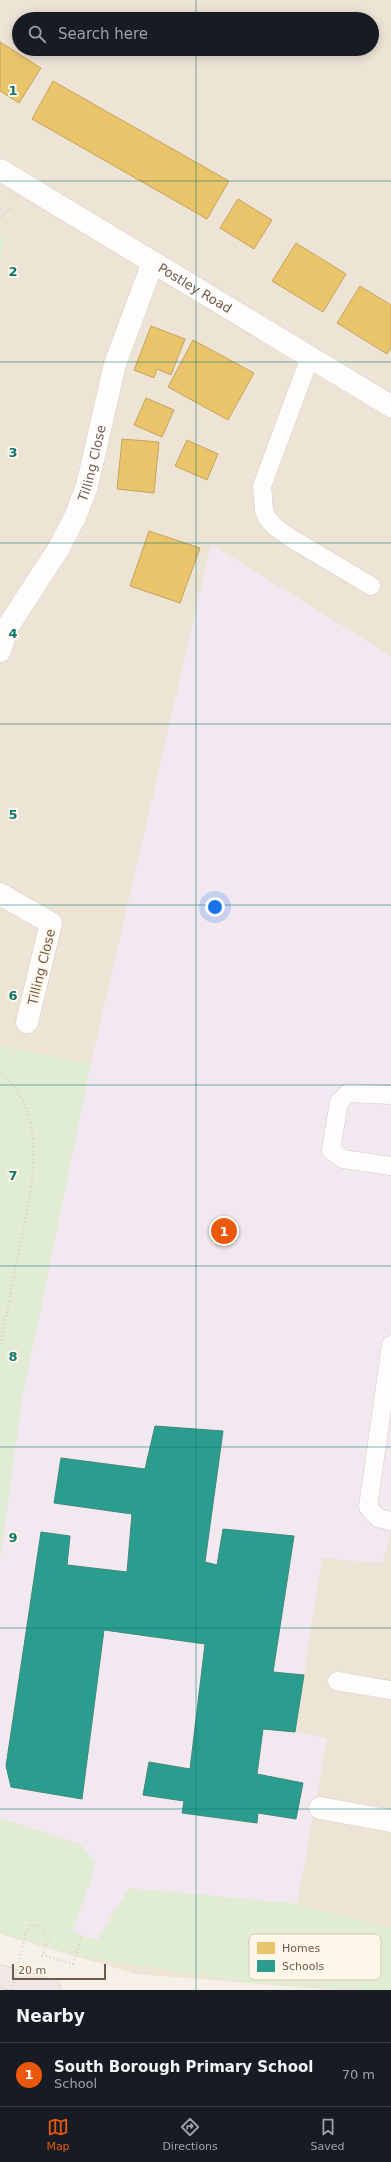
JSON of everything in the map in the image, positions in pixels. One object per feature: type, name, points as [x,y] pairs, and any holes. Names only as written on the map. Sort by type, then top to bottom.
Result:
[{"type":"highway","points":[[0,1976],[32,1989]]},
{"type":"street","name":"Postley Road","points":[[0,170],[391,406]]},
{"type":"street","name":"Tilling Close","points":[[0,651],[8,628],[59,548],[76,515],[87,486],[115,364],[153,262]]},
{"type":"street","name":"Tilling Close","points":[[0,894],[51,923],[27,1022]]},
{"type":"street","points":[[320,1808],[391,1821]]},
{"type":"lane","points":[[310,357],[262,486],[264,510],[267,518],[275,527],[289,537],[371,586]]},
{"type":"lane","points":[[391,1095],[348,1093],[339,1102],[331,1150],[343,1159],[391,1166]]},
{"type":"lane","points":[[391,1345],[368,1507],[378,1518],[391,1521]]},
{"type":"lane","points":[[337,1681],[391,1690]]},
{"type":"path","points":[[0,1072],[17,1090],[26,1107],[31,1126],[33,1155],[31,1187],[0,1348]]},
{"type":"path","points":[[39,1924],[48,1941],[42,1955],[32,1989],[26,1932],[30,1925],[39,1924]]},
{"type":"path","points":[[42,1955],[73,1964],[82,1936]]},
{"type":"shaded area","points":[[0,0],[391,0],[391,1990],[336,1990],[136,1974],[0,1934]]},
{"type":"shaded area","points":[[211,544],[391,656],[391,1524],[388,1545],[382,1563],[322,1558],[295,1732],[327,1738],[297,1904],[129,1888],[97,1940],[72,1932],[90,1882],[80,1844],[0,1818],[0,1559],[22,1399],[91,1063]]},
{"type":"green space","points":[[0,233],[6,237],[0,259]]},
{"type":"green space","points":[[0,1046],[91,1063],[22,1399],[0,1559]]},
{"type":"green space","points":[[0,1818],[80,1844],[95,1861],[90,1882],[72,1932],[97,1940],[129,1888],[297,1904],[391,1927],[391,1990],[360,1990],[251,1983],[89,1958],[0,1933]]},
{"type":"building: Homes","points":[[0,42],[12,50],[12,56],[22,56],[41,68],[19,103],[0,91]]},
{"type":"building: Homes","points":[[53,81],[229,181],[207,219],[32,119]]},
{"type":"building: Homes","points":[[238,199],[272,220],[254,249],[220,228]]},
{"type":"building: Homes","points":[[296,243],[346,274],[323,312],[272,281]]},
{"type":"building: Homes","points":[[360,286],[391,305],[391,348],[387,354],[337,323]]},
{"type":"building: Homes","points":[[151,326],[185,339],[171,375],[157,369],[154,378],[134,370]]},
{"type":"building: Homes","points":[[193,340],[254,373],[228,420],[168,387]]},
{"type":"building: Homes","points":[[146,398],[174,410],[162,437],[134,425]]},
{"type":"building: Homes","points":[[122,439],[159,442],[154,493],[117,489]]},
{"type":"building: Homes","points":[[187,440],[218,454],[207,480],[175,466]]},
{"type":"building: Homes","points":[[149,531],[200,548],[180,603],[130,586]]},
{"type":"building: Schools","points":[[155,1426],[223,1431],[205,1562],[217,1565],[223,1529],[294,1536],[273,1672],[304,1675],[295,1732],[263,1729],[257,1774],[303,1783],[296,1819],[258,1813],[257,1823],[182,1813],[184,1801],[143,1795],[149,1762],[190,1769],[205,1644],[104,1630],[82,1799],[11,1787],[6,1766],[41,1532],[70,1536],[67,1565],[127,1572],[132,1514],[54,1503],[61,1458],[145,1469]]},
{"type":"place","name":"South Borough Primary School","points":[[224,1231]]}]
